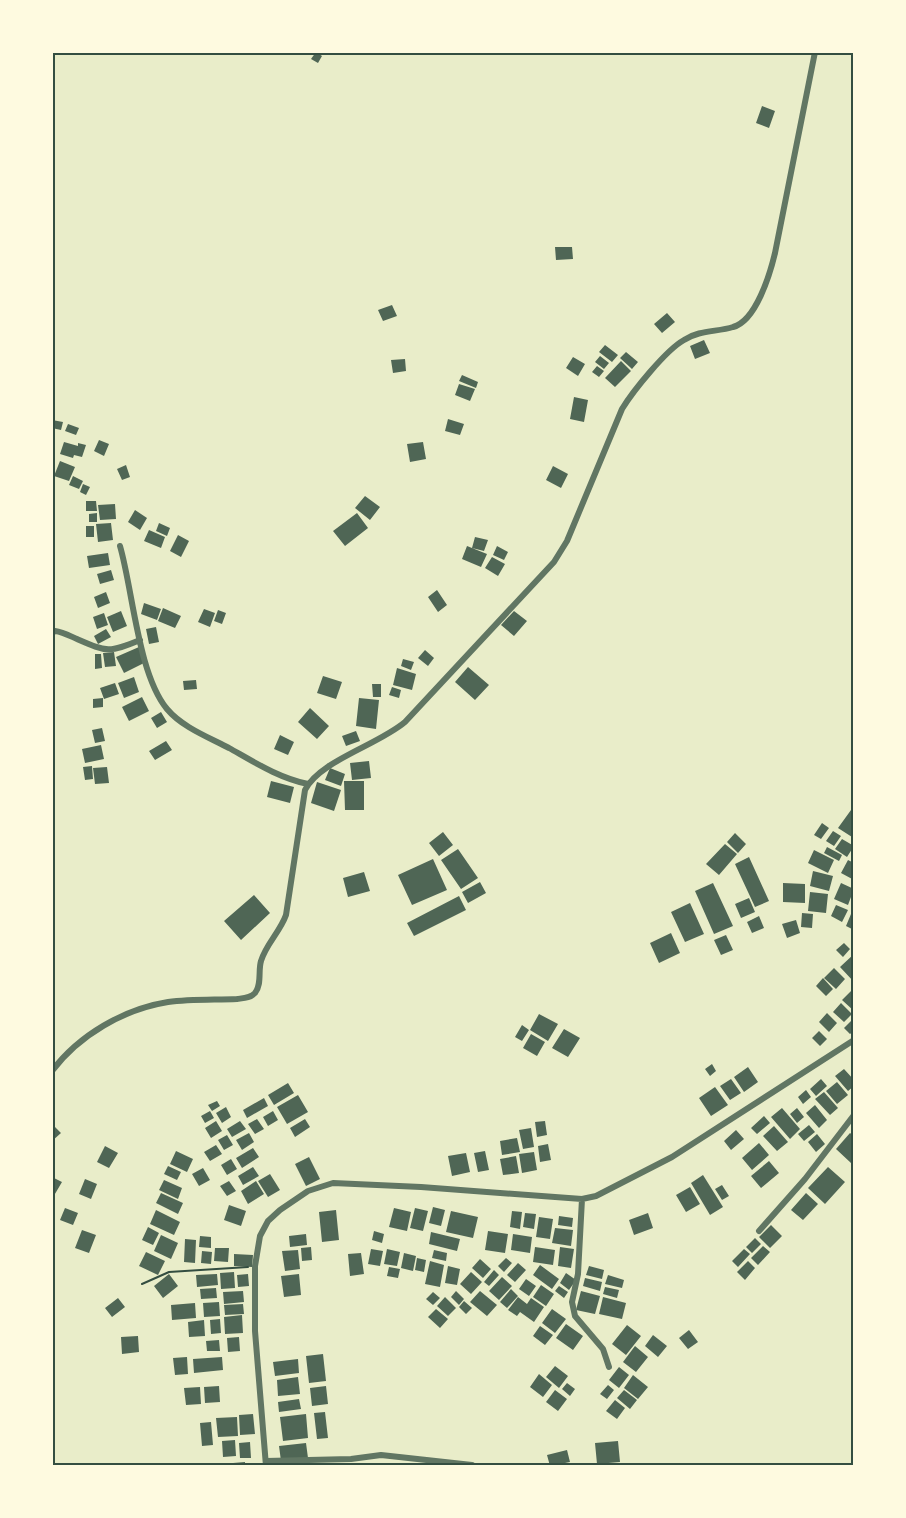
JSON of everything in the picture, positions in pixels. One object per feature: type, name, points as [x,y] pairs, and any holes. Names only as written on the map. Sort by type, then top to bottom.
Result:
[{"type":"street","points":[[52,1071],[95,1030],[116,1018],[168,1002],[247,998],[254,994],[258,988],[263,955],[282,926],[286,915],[305,790],[308,784],[321,770],[385,736],[405,722],[554,562],[567,541],[622,409],[631,394],[670,351],[684,339],[692,336],[707,331],[736,327],[752,311],[767,279],[775,253],[815,52]]},
{"type":"street","points":[[120,546],[128,573],[140,640],[158,696],[177,719],[279,776],[308,784]]},
{"type":"street","points":[[52,633],[55,631],[64,633],[102,650],[113,650],[140,640]]},
{"type":"street","points":[[472,1465],[381,1455],[351,1459],[266,1463],[255,1331],[255,1266],[260,1236],[268,1221],[308,1191],[333,1183],[582,1199],[596,1196],[672,1156],[854,1040]]},
{"type":"street","points":[[759,1231],[805,1179],[854,1115]]},
{"type":"street","points":[[582,1199],[578,1274],[573,1310],[575,1316],[603,1349],[609,1367]]},
{"type":"path","points":[[142,1284],[169,1272],[255,1266]]},
{"type":"building","points":[[316,52],[322,56],[318,63],[311,59]]},
{"type":"building","points":[[762,106],[775,111],[769,128],[756,123]]},
{"type":"building","points":[[555,247],[572,247],[573,259],[556,260]]},
{"type":"building","points":[[392,305],[397,316],[383,321],[378,310]]},
{"type":"building","points":[[667,313],[675,322],[662,333],[654,324]]},
{"type":"building","points":[[704,340],[710,353],[695,359],[690,346]]},
{"type":"building","points":[[605,345],[618,355],[612,362],[599,352]]},
{"type":"building","points":[[626,352],[638,362],[632,369],[620,358]]},
{"type":"building","points":[[600,356],[609,363],[604,369],[595,362]]},
{"type":"building","points":[[573,357],[585,364],[578,376],[566,368]]},
{"type":"building","points":[[405,359],[406,371],[393,373],[391,360]]},
{"type":"building","points":[[621,361],[631,371],[615,387],[605,378]]},
{"type":"building","points":[[597,366],[604,371],[599,377],[592,372]]},
{"type":"building","points":[[462,375],[478,382],[476,388],[459,381]]},
{"type":"building","points":[[459,384],[475,389],[470,401],[455,395]]},
{"type":"building","points":[[574,397],[588,400],[584,422],[570,419]]},
{"type":"building","points":[[448,419],[464,424],[460,435],[445,431]]},
{"type":"building","points":[[52,420],[63,422],[61,430],[52,428]]},
{"type":"building","points":[[68,424],[79,428],[76,435],[65,431]]},
{"type":"building","points":[[99,440],[109,444],[104,456],[94,451]]},
{"type":"building","points":[[64,442],[78,446],[78,443],[86,445],[82,457],[74,455],[73,458],[60,454]]},
{"type":"building","points":[[423,442],[426,459],[410,462],[407,444]]},
{"type":"building","points":[[60,461],[75,467],[69,481],[54,476]]},
{"type":"building","points":[[126,465],[130,477],[122,480],[117,469]]},
{"type":"building","points":[[553,466],[568,474],[561,488],[546,480]]},
{"type":"building","points":[[73,476],[83,481],[79,489],[69,485]]},
{"type":"building","points":[[83,484],[90,487],[86,495],[80,492]]},
{"type":"building","points":[[365,496],[380,507],[370,520],[355,508]]},
{"type":"building","points":[[86,501],[96,501],[97,511],[86,511]]},
{"type":"building","points":[[115,504],[116,519],[100,520],[98,505]]},
{"type":"building","points":[[135,510],[147,518],[140,530],[128,522]]},
{"type":"building","points":[[97,513],[97,522],[89,522],[89,514]]},
{"type":"building","points":[[357,513],[368,528],[345,546],[333,531]]},
{"type":"building","points":[[111,523],[113,540],[98,542],[96,524]]},
{"type":"building","points":[[159,523],[170,528],[167,536],[156,531]]},
{"type":"building","points":[[86,526],[94,526],[94,537],[86,537]]},
{"type":"building","points":[[149,530],[165,537],[161,548],[144,541]]},
{"type":"building","points":[[178,535],[189,541],[181,557],[170,551]]},
{"type":"building","points":[[475,537],[488,540],[484,551],[472,548]]},
{"type":"building","points":[[467,546],[487,554],[481,567],[462,559]]},
{"type":"building","points":[[497,546],[508,552],[504,560],[493,555]]},
{"type":"building","points":[[108,553],[110,565],[89,568],[87,556]]},
{"type":"building","points":[[492,557],[505,564],[498,576],[485,568]]},
{"type":"building","points":[[111,570],[114,580],[100,584],[97,574]]},
{"type":"building","points":[[437,590],[447,605],[438,612],[428,597]]},
{"type":"building","points":[[106,592],[110,603],[98,608],[94,597]]},
{"type":"building","points":[[144,603],[161,609],[157,620],[141,614]]},
{"type":"building","points":[[163,608],[181,616],[175,628],[158,621]]},
{"type":"building","points":[[204,609],[215,613],[210,627],[198,622]]},
{"type":"building","points":[[218,610],[226,613],[222,624],[214,621]]},
{"type":"building","points":[[121,611],[127,626],[113,632],[107,617]]},
{"type":"building","points":[[514,611],[527,621],[514,636],[501,625]]},
{"type":"building","points":[[104,613],[108,625],[97,629],[93,617]]},
{"type":"building","points":[[156,627],[159,642],[149,644],[146,629]]},
{"type":"building","points":[[106,629],[111,637],[98,644],[94,636]]},
{"type":"building","points":[[139,647],[146,662],[124,673],[116,657]]},
{"type":"building","points":[[425,650],[434,658],[428,666],[418,658]]},
{"type":"building","points":[[114,652],[116,666],[105,667],[103,653]]},
{"type":"building","points":[[95,654],[101,654],[102,668],[95,669]]},
{"type":"building","points":[[403,659],[414,662],[411,670],[401,666]]},
{"type":"building","points":[[468,667],[489,685],[475,700],[455,682]]},
{"type":"building","points":[[397,668],[416,674],[412,690],[393,685]]},
{"type":"building","points":[[323,676],[342,682],[336,699],[317,693]]},
{"type":"building","points":[[134,677],[139,692],[124,698],[118,683]]},
{"type":"building","points":[[196,680],[197,689],[184,690],[183,681]]},
{"type":"building","points":[[115,683],[119,694],[104,699],[100,688]]},
{"type":"building","points":[[372,684],[381,684],[381,697],[373,697]]},
{"type":"building","points":[[392,687],[401,690],[399,698],[389,695]]},
{"type":"building","points":[[142,697],[149,711],[129,721],[122,707]]},
{"type":"building","points":[[103,698],[103,707],[93,708],[93,699]]},
{"type":"building","points":[[359,698],[379,700],[376,729],[356,726]]},
{"type":"building","points":[[310,708],[329,726],[317,739],[298,722]]},
{"type":"building","points":[[161,712],[167,722],[157,728],[151,718]]},
{"type":"building","points":[[102,728],[105,741],[95,743],[92,730]]},
{"type":"building","points":[[356,731],[360,741],[346,746],[342,736]]},
{"type":"building","points":[[280,735],[294,742],[288,755],[274,749]]},
{"type":"building","points":[[166,741],[172,750],[155,760],[149,751]]},
{"type":"building","points":[[101,745],[104,759],[85,763],[82,749]]},
{"type":"building","points":[[369,761],[371,778],[352,780],[350,763]]},
{"type":"building","points":[[92,766],[93,779],[85,780],[83,767]]},
{"type":"building","points":[[107,767],[109,783],[95,784],[93,768]]},
{"type":"building","points":[[330,768],[345,774],[341,786],[325,780]]},
{"type":"building","points":[[271,781],[294,787],[290,803],[267,797]]},
{"type":"building","points":[[344,781],[364,781],[364,810],[345,810]]},
{"type":"building","points":[[317,782],[341,790],[334,811],[311,803]]},
{"type":"building","points":[[851,810],[854,812],[852,837],[838,828]]},
{"type":"building","points":[[822,823],[829,828],[821,839],[814,835]]},
{"type":"building","points":[[833,831],[841,836],[834,846],[826,841]]},
{"type":"building","points":[[443,832],[453,845],[439,856],[429,843]]},
{"type":"building","points":[[735,833],[746,844],[738,853],[727,842]]},
{"type":"building","points":[[842,839],[854,846],[847,857],[835,849]]},
{"type":"building","points":[[725,844],[737,854],[719,875],[706,864]]},
{"type":"building","points":[[827,847],[842,855],[839,861],[824,853]]},
{"type":"building","points":[[458,849],[478,878],[461,889],[441,860]]},
{"type":"building","points":[[814,850],[834,860],[828,873],[808,863]]},
{"type":"building","points":[[749,857],[769,901],[755,907],[735,864]]},
{"type":"building","points":[[433,859],[447,890],[412,905],[398,875]]},
{"type":"building","points":[[848,860],[854,863],[854,880],[841,873]]},
{"type":"building","points":[[813,871],[833,876],[829,891],[810,886]]},
{"type":"building","points":[[364,872],[370,891],[348,897],[343,878]]},
{"type":"building","points":[[480,882],[486,893],[468,903],[462,892]]},
{"type":"building","points":[[713,883],[733,926],[714,934],[695,891]]},
{"type":"building","points":[[783,883],[805,884],[805,903],[783,902]]},
{"type":"building","points":[[841,883],[854,889],[848,905],[834,899]]},
{"type":"building","points":[[810,892],[828,894],[826,913],[808,911]]},
{"type":"building","points":[[254,895],[270,913],[241,940],[224,921]]},
{"type":"building","points":[[459,896],[466,910],[414,936],[407,923]]},
{"type":"building","points":[[749,898],[755,912],[741,918],[735,904]]},
{"type":"building","points":[[690,903],[704,934],[685,942],[671,912]]},
{"type":"building","points":[[836,905],[848,910],[842,922],[831,916]]},
{"type":"building","points":[[802,913],[813,914],[812,928],[801,927]]},
{"type":"building","points":[[851,914],[854,915],[854,930],[846,926]]},
{"type":"building","points":[[759,916],[764,928],[752,933],[747,922]]},
{"type":"building","points":[[796,920],[800,933],[787,938],[782,924]]},
{"type":"building","points":[[671,933],[680,953],[659,963],[650,943]]},
{"type":"building","points":[[726,935],[733,950],[721,955],[714,940]]},
{"type":"building","points":[[844,943],[850,949],[843,957],[836,950]]},
{"type":"building","points":[[854,954],[854,982],[840,967]]},
{"type":"building","points":[[834,968],[845,979],[836,989],[824,978]]},
{"type":"building","points":[[823,978],[833,989],[826,996],[816,986]]},
{"type":"building","points":[[854,988],[854,1011],[842,1000]]},
{"type":"building","points":[[841,1003],[852,1014],[844,1022],[833,1012]]},
{"type":"building","points":[[827,1013],[837,1023],[829,1032],[819,1022]]},
{"type":"building","points":[[539,1014],[558,1024],[548,1041],[530,1030]]},
{"type":"building","points":[[852,1020],[854,1031],[850,1034],[844,1028]]},
{"type":"building","points":[[522,1025],[529,1030],[522,1041],[515,1037]]},
{"type":"building","points":[[564,1029],[580,1038],[568,1057],[552,1048]]},
{"type":"building","points":[[819,1031],[827,1039],[820,1046],[812,1038]]},
{"type":"building","points":[[531,1034],[545,1042],[537,1056],[523,1048]]},
{"type":"building","points":[[712,1064],[716,1071],[710,1076],[705,1069]]},
{"type":"building","points":[[748,1067],[758,1082],[744,1092],[734,1077]]},
{"type":"building","points":[[844,1069],[854,1080],[854,1086],[848,1091],[835,1076]]},
{"type":"building","points":[[731,1079],[741,1093],[730,1100],[720,1086]]},
{"type":"building","points":[[821,1079],[827,1086],[816,1096],[810,1089]]},
{"type":"building","points":[[837,1082],[848,1095],[837,1104],[826,1091]]},
{"type":"building","points":[[288,1083],[294,1093],[274,1105],[268,1095]]},
{"type":"building","points":[[715,1087],[728,1105],[711,1116],[699,1098]]},
{"type":"building","points":[[806,1090],[811,1097],[803,1104],[798,1097]]},
{"type":"building","points":[[824,1092],[838,1108],[830,1115],[815,1099]]},
{"type":"building","points":[[298,1095],[308,1112],[287,1124],[277,1107]]},
{"type":"building","points":[[264,1098],[268,1106],[247,1118],[243,1110]]},
{"type":"building","points":[[217,1101],[220,1106],[212,1111],[208,1105]]},
{"type":"building","points":[[815,1105],[827,1120],[819,1128],[806,1113]]},
{"type":"building","points":[[226,1107],[231,1117],[222,1123],[216,1113]]},
{"type":"building","points":[[782,1108],[800,1129],[790,1139],[771,1117]]},
{"type":"building","points":[[797,1108],[804,1117],[797,1123],[790,1114]]},
{"type":"building","points":[[210,1111],[214,1118],[205,1123],[201,1116]]},
{"type":"building","points":[[273,1111],[278,1120],[268,1126],[263,1117]]},
{"type":"building","points":[[764,1116],[770,1123],[757,1134],[751,1128]]},
{"type":"building","points":[[257,1119],[264,1129],[255,1134],[248,1124]]},
{"type":"building","points":[[305,1119],[310,1127],[295,1137],[290,1128]]},
{"type":"building","points":[[216,1121],[222,1131],[211,1138],[205,1128]]},
{"type":"building","points":[[240,1121],[246,1129],[232,1137],[227,1129]]},
{"type":"building","points":[[545,1121],[547,1135],[537,1137],[535,1122]]},
{"type":"building","points":[[809,1125],[815,1132],[804,1141],[798,1134]]},
{"type":"building","points":[[774,1126],[788,1142],[777,1151],[763,1136]]},
{"type":"building","points":[[55,1127],[61,1133],[52,1141],[52,1129]]},
{"type":"building","points":[[531,1128],[534,1147],[523,1149],[519,1130]]},
{"type":"building","points":[[736,1130],[744,1139],[731,1150],[724,1141]]},
{"type":"building","points":[[249,1133],[254,1142],[242,1150],[236,1140]]},
{"type":"building","points":[[850,1133],[854,1136],[854,1160],[851,1163],[836,1149]]},
{"type":"building","points":[[817,1134],[825,1144],[816,1152],[808,1142]]},
{"type":"building","points":[[227,1135],[233,1145],[224,1150],[218,1140]]},
{"type":"building","points":[[517,1138],[520,1152],[502,1155],[500,1141]]},
{"type":"building","points":[[759,1143],[769,1155],[752,1170],[742,1158]]},
{"type":"building","points":[[548,1144],[551,1160],[540,1162],[538,1146]]},
{"type":"building","points":[[216,1145],[222,1154],[210,1161],[204,1152]]},
{"type":"building","points":[[105,1146],[118,1153],[109,1168],[97,1162]]},
{"type":"building","points":[[253,1148],[259,1157],[242,1168],[236,1158]]},
{"type":"building","points":[[176,1151],[193,1159],[187,1172],[170,1164]]},
{"type":"building","points":[[485,1151],[489,1170],[478,1172],[474,1153]]},
{"type":"building","points":[[534,1152],[537,1170],[522,1173],[519,1154]]},
{"type":"building","points":[[466,1153],[470,1172],[452,1176],[448,1156]]},
{"type":"building","points":[[516,1156],[519,1173],[503,1175],[500,1159]]},
{"type":"building","points":[[309,1157],[320,1179],[306,1186],[295,1164]]},
{"type":"building","points":[[231,1159],[237,1169],[227,1175],[221,1165]]},
{"type":"building","points":[[769,1161],[779,1173],[761,1188],[751,1176]]},
{"type":"building","points":[[168,1166],[181,1172],[177,1180],[164,1174]]},
{"type":"building","points":[[253,1167],[259,1176],[243,1185],[238,1176]]},
{"type":"building","points":[[828,1167],[845,1182],[825,1204],[808,1188]]},
{"type":"building","points":[[203,1168],[210,1180],[199,1186],[192,1174]]},
{"type":"building","points":[[270,1174],[280,1190],[268,1197],[258,1181]]},
{"type":"building","points":[[703,1175],[723,1207],[710,1215],[691,1183]]},
{"type":"building","points":[[52,1177],[62,1182],[52,1199]]},
{"type":"building","points":[[85,1179],[97,1184],[91,1199],[79,1194]]},
{"type":"building","points":[[164,1180],[182,1188],[178,1199],[159,1190]]},
{"type":"building","points":[[229,1181],[236,1191],[227,1196],[220,1186]]},
{"type":"building","points":[[256,1181],[264,1194],[248,1204],[241,1191]]},
{"type":"building","points":[[722,1185],[729,1196],[722,1200],[715,1189]]},
{"type":"building","points":[[690,1187],[700,1204],[686,1212],[676,1195]]},
{"type":"building","points":[[161,1193],[183,1203],[178,1214],[156,1203]]},
{"type":"building","points":[[806,1193],[818,1204],[803,1220],[791,1210]]},
{"type":"building","points":[[229,1205],[246,1211],[241,1226],[224,1220]]},
{"type":"building","points":[[433,1207],[445,1210],[441,1226],[429,1223]]},
{"type":"building","points":[[65,1208],[78,1213],[73,1225],[60,1220]]},
{"type":"building","points":[[394,1208],[411,1212],[407,1231],[389,1227]]},
{"type":"building","points":[[415,1208],[428,1211],[423,1231],[410,1228]]},
{"type":"building","points":[[156,1210],[180,1222],[174,1235],[150,1224]]},
{"type":"building","points":[[336,1210],[339,1240],[322,1242],[319,1212]]},
{"type":"building","points":[[451,1211],[478,1217],[473,1238],[446,1232]]},
{"type":"building","points":[[512,1211],[522,1212],[520,1229],[510,1227]]},
{"type":"building","points":[[525,1213],[536,1214],[534,1229],[523,1227]]},
{"type":"building","points":[[648,1213],[653,1228],[634,1235],[629,1220]]},
{"type":"building","points":[[559,1216],[573,1218],[572,1227],[558,1225]]},
{"type":"building","points":[[539,1217],[553,1219],[550,1239],[536,1237]]},
{"type":"building","points":[[771,1225],[782,1236],[770,1248],[759,1237]]},
{"type":"building","points":[[148,1227],[159,1233],[153,1245],[142,1240]]},
{"type":"building","points":[[555,1228],[573,1230],[571,1246],[552,1243]]},
{"type":"building","points":[[82,1230],[96,1235],[89,1253],[75,1248]]},
{"type":"building","points":[[374,1231],[384,1234],[382,1243],[372,1240]]},
{"type":"building","points":[[488,1231],[508,1234],[505,1253],[485,1250]]},
{"type":"building","points":[[431,1232],[460,1239],[457,1251],[429,1244]]},
{"type":"building","points":[[306,1234],[307,1245],[290,1247],[289,1236]]},
{"type":"building","points":[[513,1234],[532,1237],[530,1253],[511,1250]]},
{"type":"building","points":[[161,1235],[178,1243],[171,1259],[154,1251]]},
{"type":"building","points":[[200,1236],[211,1237],[211,1248],[199,1247]]},
{"type":"building","points":[[755,1238],[761,1244],[752,1253],[746,1247]]},
{"type":"building","points":[[185,1239],[196,1240],[195,1263],[184,1262]]},
{"type":"building","points":[[763,1246],[770,1252],[758,1265],[751,1258]]},
{"type":"building","points":[[311,1247],[312,1260],[302,1261],[301,1248]]},
{"type":"building","points":[[535,1247],[555,1250],[553,1265],[533,1262]]},
{"type":"building","points":[[560,1247],[574,1249],[571,1268],[558,1266]]},
{"type":"building","points":[[215,1248],[229,1248],[228,1262],[214,1261]]},
{"type":"building","points":[[371,1249],[383,1251],[380,1266],[368,1264]]},
{"type":"building","points":[[387,1249],[400,1252],[397,1266],[384,1264]]},
{"type":"building","points":[[744,1249],[750,1254],[738,1267],[732,1261]]},
{"type":"building","points":[[298,1250],[300,1269],[285,1271],[282,1251]]},
{"type":"building","points":[[434,1250],[447,1253],[446,1261],[432,1258]]},
{"type":"building","points":[[202,1251],[212,1252],[211,1264],[201,1263]]},
{"type":"building","points":[[146,1252],[165,1261],[158,1275],[139,1266]]},
{"type":"building","points":[[361,1253],[364,1274],[350,1276],[348,1254]]},
{"type":"building","points":[[404,1253],[416,1256],[413,1271],[401,1268]]},
{"type":"building","points":[[234,1254],[253,1255],[252,1267],[234,1266]]},
{"type":"building","points":[[417,1258],[426,1260],[424,1272],[415,1270]]},
{"type":"building","points":[[506,1258],[512,1263],[504,1272],[498,1266]]},
{"type":"building","points":[[480,1259],[491,1269],[483,1278],[472,1268]]},
{"type":"building","points":[[430,1261],[444,1265],[440,1287],[425,1284]]},
{"type":"building","points":[[748,1261],[755,1268],[745,1280],[737,1272]]},
{"type":"building","points":[[518,1263],[526,1270],[515,1282],[507,1275]]},
{"type":"building","points":[[540,1265],[559,1279],[552,1289],[533,1275]]},
{"type":"building","points":[[448,1266],[460,1269],[457,1285],[445,1283]]},
{"type":"building","points":[[589,1266],[604,1270],[602,1279],[586,1275]]},
{"type":"building","points":[[389,1267],[400,1269],[398,1278],[387,1276]]},
{"type":"building","points":[[494,1270],[499,1275],[489,1286],[484,1282]]},
{"type":"building","points":[[234,1272],[235,1288],[221,1289],[220,1273]]},
{"type":"building","points":[[471,1272],[482,1282],[471,1294],[460,1284]]},
{"type":"building","points":[[566,1273],[576,1280],[569,1290],[560,1283]]},
{"type":"building","points":[[169,1274],[178,1286],[163,1298],[154,1286]]},
{"type":"building","points":[[217,1274],[218,1285],[197,1287],[196,1275]]},
{"type":"building","points":[[248,1274],[249,1286],[238,1287],[237,1275]]},
{"type":"building","points":[[299,1274],[301,1295],[284,1297],[281,1276]]},
{"type":"building","points":[[608,1275],[624,1280],[622,1288],[605,1284]]},
{"type":"building","points":[[502,1277],[512,1286],[499,1300],[489,1291]]},
{"type":"building","points":[[585,1278],[602,1282],[600,1291],[583,1286]]},
{"type":"building","points":[[526,1279],[536,1286],[529,1296],[519,1289]]},
{"type":"building","points":[[541,1285],[554,1294],[546,1306],[533,1297]]},
{"type":"building","points":[[559,1286],[568,1292],[564,1298],[555,1291]]},
{"type":"building","points":[[605,1287],[619,1290],[617,1298],[603,1294]]},
{"type":"building","points":[[216,1288],[217,1298],[201,1299],[200,1289]]},
{"type":"building","points":[[511,1289],[518,1296],[507,1308],[500,1302]]},
{"type":"building","points":[[243,1291],[244,1302],[224,1304],[223,1292]]},
{"type":"building","points":[[456,1291],[464,1299],[459,1305],[451,1297]]},
{"type":"building","points":[[480,1291],[497,1305],[487,1316],[470,1302]]},
{"type":"building","points":[[581,1291],[600,1296],[595,1314],[576,1310]]},
{"type":"building","points":[[433,1292],[440,1298],[433,1305],[426,1299]]},
{"type":"building","points":[[445,1297],[456,1308],[448,1316],[437,1306]]},
{"type":"building","points":[[518,1297],[527,1304],[531,1298],[544,1307],[534,1322],[520,1312],[517,1316],[508,1310]]},
{"type":"building","points":[[603,1297],[626,1303],[622,1319],[599,1314]]},
{"type":"building","points":[[118,1298],[125,1307],[112,1317],[105,1308]]},
{"type":"building","points":[[464,1301],[472,1308],[466,1314],[459,1307]]},
{"type":"building","points":[[219,1302],[220,1316],[204,1317],[203,1303]]},
{"type":"building","points":[[195,1303],[196,1318],[172,1320],[171,1305]]},
{"type":"building","points":[[243,1304],[244,1314],[225,1315],[224,1305]]},
{"type":"building","points":[[436,1309],[448,1319],[440,1328],[428,1317]]},
{"type":"building","points":[[552,1309],[566,1319],[555,1333],[542,1323]]},
{"type":"building","points":[[242,1315],[243,1333],[225,1334],[224,1317]]},
{"type":"building","points":[[220,1319],[221,1333],[211,1334],[210,1320]]},
{"type":"building","points":[[204,1320],[205,1336],[189,1337],[188,1322]]},
{"type":"building","points":[[566,1324],[583,1336],[573,1350],[556,1338]]},
{"type":"building","points":[[627,1325],[641,1336],[626,1355],[612,1344]]},
{"type":"building","points":[[540,1326],[553,1335],[545,1345],[533,1336]]},
{"type":"building","points":[[689,1330],[698,1342],[688,1349],[679,1338]]},
{"type":"building","points":[[653,1335],[667,1346],[658,1357],[645,1346]]},
{"type":"building","points":[[138,1336],[139,1352],[122,1354],[121,1337]]},
{"type":"building","points":[[239,1337],[240,1351],[228,1352],[227,1338]]},
{"type":"building","points":[[219,1340],[220,1351],[207,1351],[206,1341]]},
{"type":"building","points":[[635,1346],[648,1357],[636,1372],[623,1362]]},
{"type":"building","points":[[323,1354],[326,1381],[309,1383],[306,1356]]},
{"type":"building","points":[[187,1357],[188,1374],[175,1375],[173,1358]]},
{"type":"building","points":[[222,1357],[223,1370],[194,1373],[193,1359]]},
{"type":"building","points":[[298,1359],[299,1373],[275,1376],[273,1362]]},
{"type":"building","points":[[555,1366],[568,1376],[559,1388],[546,1377]]},
{"type":"building","points":[[619,1367],[629,1375],[619,1388],[609,1380]]},
{"type":"building","points":[[539,1374],[552,1385],[543,1397],[530,1387]]},
{"type":"building","points":[[633,1375],[648,1387],[638,1399],[624,1388]]},
{"type":"building","points":[[298,1377],[300,1394],[278,1396],[277,1380]]},
{"type":"building","points":[[567,1383],[575,1389],[570,1396],[562,1389]]},
{"type":"building","points":[[608,1385],[614,1390],[607,1399],[600,1394]]},
{"type":"building","points":[[219,1386],[220,1402],[205,1403],[204,1387]]},
{"type":"building","points":[[326,1386],[328,1404],[312,1406],[310,1388]]},
{"type":"building","points":[[200,1387],[201,1404],[186,1405],[184,1388]]},
{"type":"building","points":[[555,1390],[567,1399],[558,1411],[546,1402]]},
{"type":"building","points":[[624,1390],[637,1400],[630,1409],[617,1398]]},
{"type":"building","points":[[299,1399],[301,1409],[279,1412],[278,1402]]},
{"type":"building","points":[[615,1400],[625,1408],[617,1419],[606,1411]]},
{"type":"building","points":[[325,1412],[328,1438],[317,1439],[314,1413]]},
{"type":"building","points":[[253,1414],[255,1434],[240,1435],[239,1415]]},
{"type":"building","points":[[306,1414],[308,1438],[283,1441],[280,1417]]},
{"type":"building","points":[[237,1417],[238,1436],[218,1437],[216,1418]]},
{"type":"building","points":[[211,1422],[213,1445],[202,1446],[200,1423]]},
{"type":"building","points":[[235,1440],[236,1456],[223,1457],[222,1441]]},
{"type":"building","points":[[618,1441],[620,1462],[597,1464],[595,1443]]},
{"type":"building","points":[[250,1442],[251,1458],[240,1458],[239,1443]]},
{"type":"building","points":[[306,1443],[308,1458],[281,1461],[279,1446]]},
{"type":"building","points":[[567,1450],[570,1462],[550,1466],[547,1455]]},
{"type":"building","points":[[245,1462],[245,1466],[221,1466],[221,1464]]}]
